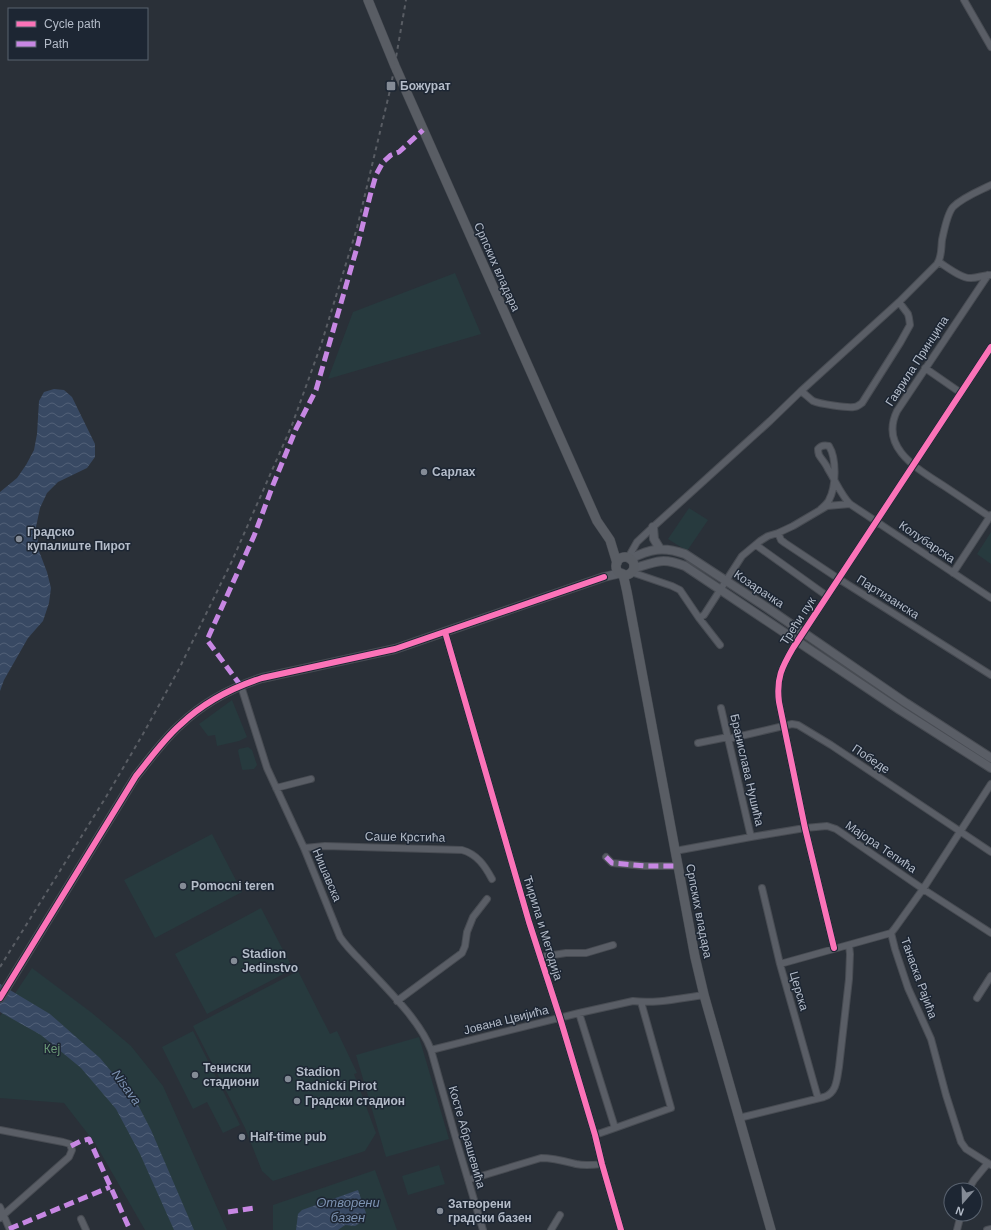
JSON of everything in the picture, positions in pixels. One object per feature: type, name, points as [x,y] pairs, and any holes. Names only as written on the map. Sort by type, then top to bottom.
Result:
[{"type":"main road","name":"Српских владара","points":[[368,0],[395,66],[597,521],[610,540],[621,552],[625,566],[624,581],[695,957],[738,1118],[771,1230]]},
{"type":"street","points":[[964,0],[991,47]]},
{"type":"street","points":[[0,998],[133,782],[152,755],[185,721],[221,695],[262,678],[395,649],[604,577],[625,566],[636,543],[899,302],[939,262],[945,227],[953,208],[970,195],[991,185]]},
{"type":"street","points":[[939,262],[966,278],[989,275]]},
{"type":"street","name":"Гаврила Принципа","points":[[989,275],[897,411],[892,426],[893,437],[897,448],[913,466],[990,516]]},
{"type":"street","points":[[801,391],[818,403],[854,407],[862,403],[910,324],[908,314],[899,302]]},
{"type":"street","name":"Трећи пук","points":[[834,948],[805,828],[779,702],[778,681],[783,666],[797,642],[991,347]]},
{"type":"street","points":[[925,368],[961,393]]},
{"type":"street","name":"Колубарска","points":[[820,510],[828,501],[835,480],[833,455],[828,446],[822,446],[818,449],[819,455],[835,480],[846,500],[850,504],[991,598]]},
{"type":"street","name":"Колубарска","points":[[720,591],[742,556],[768,536],[778,534],[794,526],[828,506],[850,504]]},
{"type":"street","points":[[953,573],[990,516]]},
{"type":"street","points":[[653,527],[654,539],[660,548]]},
{"type":"street","name":"Партизанска","points":[[778,534],[781,540],[785,543],[991,676]]},
{"type":"street","points":[[756,545],[827,596]]},
{"type":"street","name":"Козарачка","points":[[625,566],[644,552],[660,548],[671,549],[685,554],[906,703],[991,758]]},
{"type":"street","name":"Козарачка","points":[[625,566],[660,561],[670,561],[684,566],[900,710],[991,768]]},
{"type":"street","points":[[625,566],[680,590],[720,645]]},
{"type":"street","points":[[699,618],[704,615],[720,591]]},
{"type":"street","name":"Ћирила и Методија","points":[[445,632],[515,875],[595,1135],[621,1230]]},
{"type":"street","name":"Нишавска","points":[[241,686],[267,768],[304,848],[340,937],[397,1001],[423,1033],[431,1050]]},
{"type":"street","points":[[900,710],[906,703]]},
{"type":"street","name":"Бранислава Нушића","points":[[721,708],[751,837]]},
{"type":"street","name":"Победе","points":[[698,743],[792,724],[798,725],[831,745],[991,852]]},
{"type":"street","points":[[276,788],[311,779]]},
{"type":"street","name":"Танаска Рајића","points":[[989,1164],[966,1149],[961,1142],[930,1039],[908,988],[891,933],[923,889],[991,784]]},
{"type":"street","name":"Мајора Тепића","points":[[675,851],[805,828],[827,826],[834,828],[923,889],[991,932]]},
{"type":"street","name":"Саше Крстића","points":[[304,848],[325,846],[462,850],[477,858],[492,879]]},
{"type":"street","points":[[606,857],[612,863],[645,866],[678,866]]},
{"type":"street","name":"Церска","points":[[762,888],[780,964],[818,1098]]},
{"type":"street","points":[[397,1001],[462,954],[467,932],[473,917],[487,899]]},
{"type":"street","points":[[780,964],[891,933]]},
{"type":"street","points":[[540,957],[586,952],[613,945]]},
{"type":"street","points":[[738,1118],[831,1094],[837,1079],[849,979],[849,945]]},
{"type":"street","points":[[977,998],[991,976]]},
{"type":"street","name":"Јована Цвијића","points":[[431,1050],[579,1012],[633,1001],[641,1002],[668,1000],[704,995]]},
{"type":"street","points":[[595,1135],[671,1108],[641,1002]]},
{"type":"street","points":[[579,1012],[615,1128]]},
{"type":"street","name":"Косте Абрашевића","points":[[431,1050],[483,1230]]},
{"type":"street","points":[[0,1130],[63,1142],[70,1144],[72,1150],[69,1157],[2,1216]]},
{"type":"street","points":[[468,1180],[541,1158],[551,1158],[577,1164],[602,1164]]},
{"type":"street","points":[[973,1182],[989,1164]]},
{"type":"street","points":[[0,1208],[2,1216],[10,1230]]},
{"type":"street","points":[[552,1230],[560,1215]]},
{"type":"street","points":[[81,1219],[86,1230]]},
{"type":"street","points":[[987,1230],[991,1229]]},
{"type":"green space","points":[[455,273],[481,334],[328,379],[353,312]]},
{"type":"green space","points":[[689,508],[708,520],[687,551],[668,539]]},
{"type":"green space","points":[[991,532],[991,564],[977,554]]},
{"type":"green space","points":[[232,700],[247,737],[239,741],[217,746],[215,735],[208,736],[199,724]]},
{"type":"green space","points":[[248,747],[252,750],[257,765],[254,769],[243,770],[238,751],[239,749]]},
{"type":"green space","name":"Pomocni teren","points":[[212,834],[242,892],[155,938],[124,880]]},
{"type":"green space","name":"Stadion Jedinstvo","points":[[261,908],[293,969],[207,1014],[175,954]]},
{"type":"green space","name":"Кеј","points":[[32,968],[92,1013],[131,1046],[163,1086],[227,1230],[145,1230],[95,1143],[64,1103],[0,1098],[0,1016]]},
{"type":"green space","name":"Градски стадион","points":[[298,971],[330,1034],[337,1031],[357,1073],[354,1074],[376,1133],[365,1151],[273,1181],[262,1171],[245,1128],[193,1026]]},
{"type":"green space","name":"Тениски стадиони","points":[[193,1031],[240,1125],[223,1133],[207,1102],[193,1109],[162,1047]]},
{"type":"green space","points":[[419,1037],[449,1139],[386,1157],[356,1055]]},
{"type":"green space","points":[[439,1165],[445,1184],[408,1195],[402,1176]]},
{"type":"green space","points":[[375,1170],[397,1230],[273,1230],[273,1205]]},
{"type":"water","name":"Градско купалиште Пирот","points":[[54,389],[64,390],[72,397],[95,444],[95,457],[87,468],[58,482],[47,493],[40,508],[36,527],[39,551],[51,588],[49,603],[43,621],[28,638],[4,680],[0,691],[0,492],[17,478],[34,450],[37,434],[39,401],[44,392]]},
{"type":"water","points":[[0,984],[50,1014],[100,1058],[136,1101],[151,1130],[194,1230],[174,1230],[140,1154],[116,1109],[81,1068],[41,1035],[0,1012]]},
{"type":"water","name":"Отворени базен","points":[[358,1190],[366,1213],[362,1222],[355,1226],[345,1225],[338,1230],[296,1230],[298,1214],[302,1210]]},
{"type":"railway","points":[[0,967],[106,797],[179,669],[232,561],[292,425],[321,345],[357,228],[391,86],[406,0]]},
{"type":"marked path","points":[[241,686],[207,640],[254,536],[296,429],[316,390],[358,244],[376,175],[383,162],[391,155],[399,152],[423,130]]},
{"type":"marked path","points":[[606,857],[612,863],[645,866],[678,866]]},
{"type":"marked path","points":[[71,1146],[89,1139],[130,1230]]},
{"type":"marked path","points":[[9,1229],[110,1187]]},
{"type":"marked path","points":[[228,1212],[255,1208]]},
{"type":"cycle path","points":[[834,948],[805,828],[779,702],[779,679],[793,648],[991,347]]},
{"type":"cycle path","points":[[0,998],[136,776],[168,737],[189,717],[208,703],[228,691],[262,678],[395,649],[604,577]]},
{"type":"cycle path","points":[[445,632],[529,922],[595,1135],[621,1230]]},
{"type":"place","name":"Божурат","points":[[391,86]]},
{"type":"place","name":"Сарлах","points":[[424,472]]},
{"type":"place","name":"Градско купалиште Пирот","points":[[19,539]]},
{"type":"place","name":"Pomocni teren","points":[[183,886]]},
{"type":"place","name":"Stadion Jedinstvo","points":[[234,961]]},
{"type":"place","name":"Тениски стадиони","points":[[195,1075]]},
{"type":"place","name":"Stadion Radnicki Pirot","points":[[288,1079]]},
{"type":"place","name":"Градски стадион","points":[[297,1101]]},
{"type":"place","name":"Half-time pub","points":[[242,1137]]},
{"type":"place","name":"Затворени градски базен","points":[[440,1211]]},
{"type":"water label","name":"Nisava","points":[[127,1087]]}]
